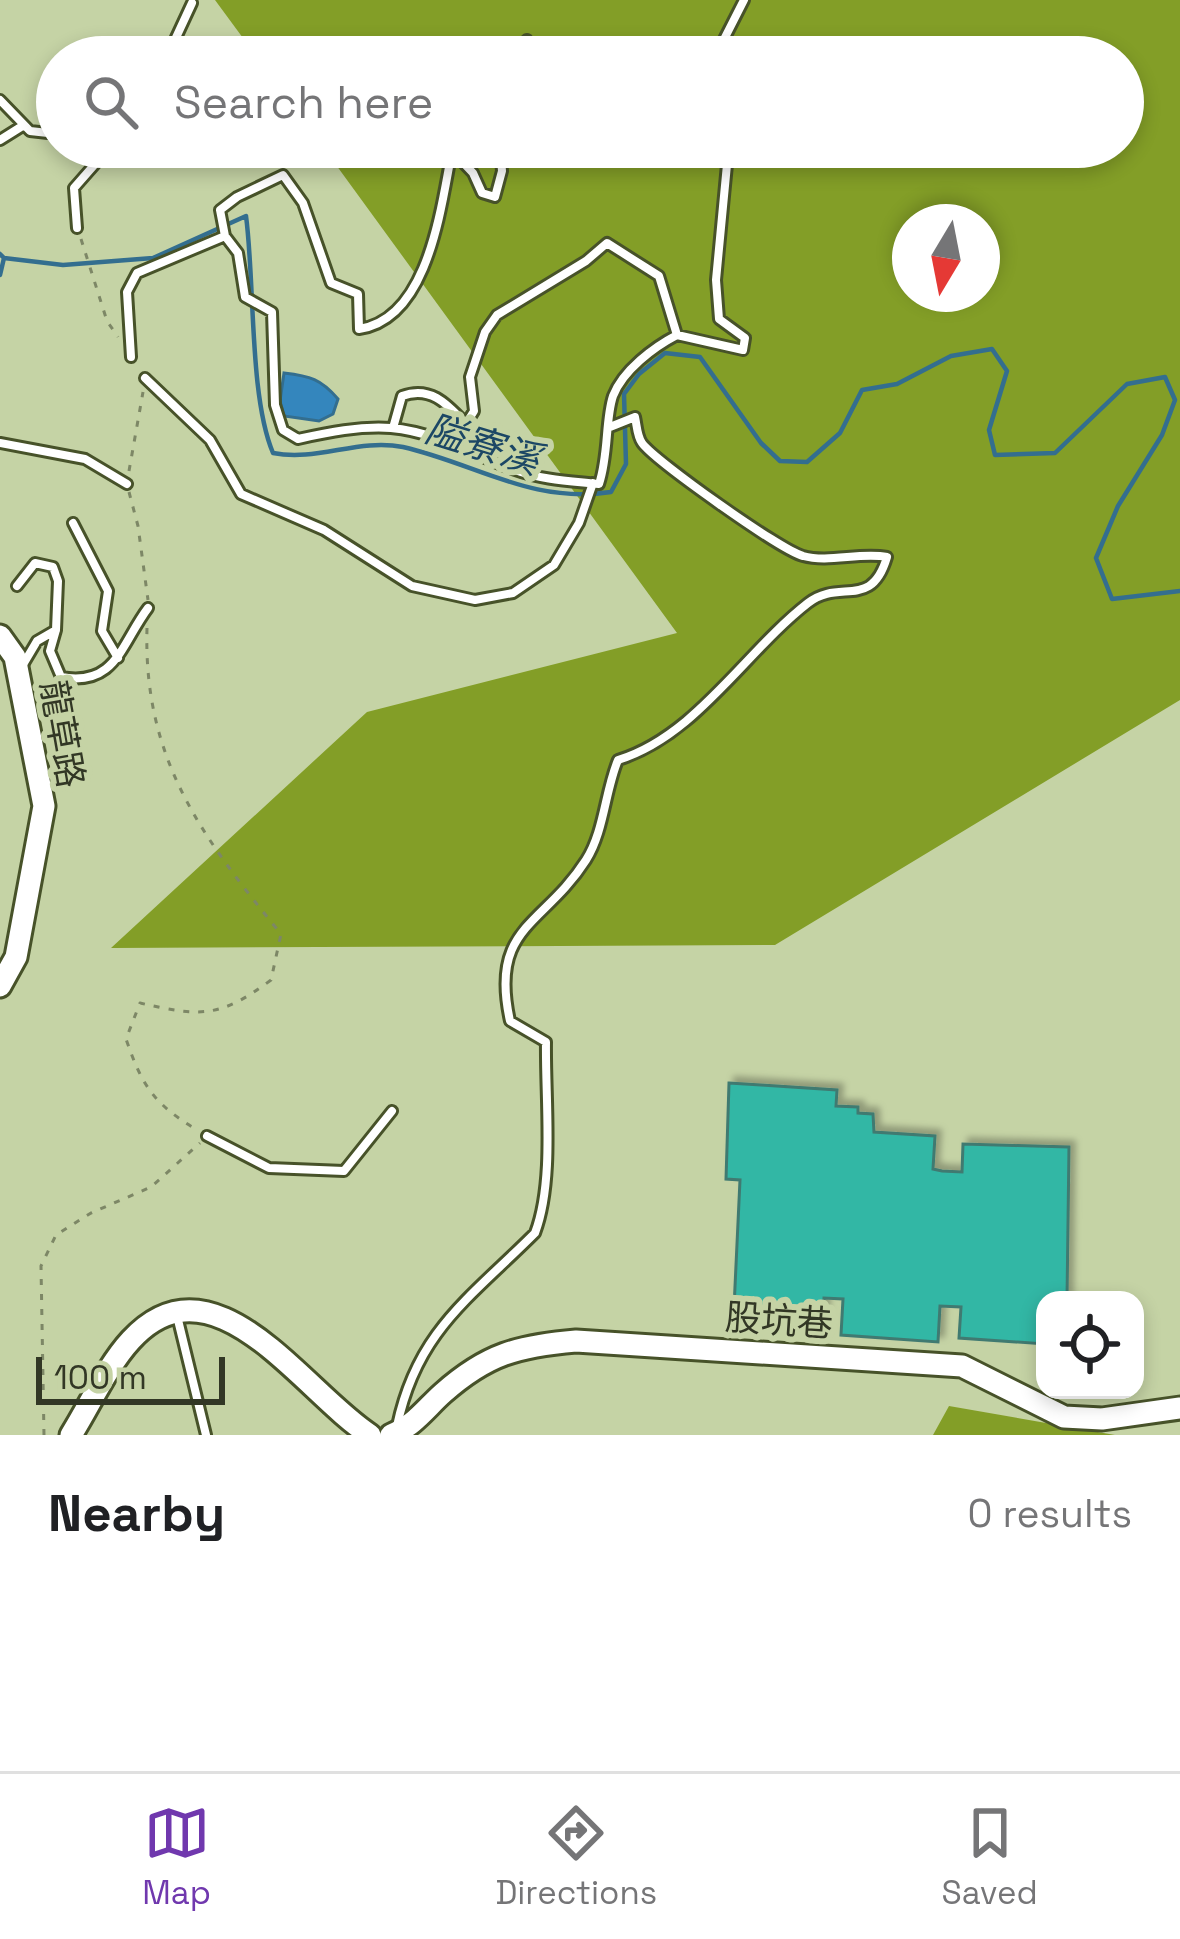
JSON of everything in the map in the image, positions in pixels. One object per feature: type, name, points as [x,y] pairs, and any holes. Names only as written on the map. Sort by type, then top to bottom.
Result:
[{"type":"street","name":"龍草路","points":[[0,636],[17,665],[44,806],[16,957],[0,986]]},
{"type":"street","points":[[71,1435],[130,1341],[163,1313],[176,1311],[212,1313],[241,1324],[370,1435]]},
{"type":"street","name":"股坑巷","points":[[393,1434],[415,1422],[482,1361],[528,1345],[576,1341],[962,1366],[1064,1417],[1102,1418],[1180,1408]]},
{"type":"lane","points":[[726,36],[744,0]]},
{"type":"lane","points":[[177,36],[192,3]]},
{"type":"lane","points":[[0,100],[36,132]]},
{"type":"lane","points":[[0,140],[24,125]]},
{"type":"lane","points":[[77,228],[74,188],[92,168]]},
{"type":"lane","points":[[449,168],[422,274],[399,305],[371,327],[359,329],[358,294],[331,283],[303,203],[283,175],[220,210],[225,236],[238,253],[245,297],[272,312],[272,379],[283,430],[298,439],[346,428],[393,428],[480,453],[514,470],[599,484],[608,459],[614,396],[633,368],[677,335],[743,350],[745,338],[719,320],[716,280],[727,168]]},
{"type":"lane","points":[[469,168],[482,193],[495,197],[502,168]]},
{"type":"lane","points":[[131,357],[127,292],[137,273],[225,236]]},
{"type":"lane","points":[[393,428],[402,396],[415,391],[442,398],[466,424],[474,411],[470,377],[485,332],[497,315],[607,243],[659,276],[677,335]]},
{"type":"lane","points":[[146,378],[210,440],[241,494],[324,530],[412,586],[475,600],[513,593],[554,566],[579,523],[593,483]]},
{"type":"lane","points":[[393,1434],[404,1390],[437,1328],[535,1233],[540,1220],[546,1042],[511,1021],[504,991],[508,953],[525,925],[588,857],[618,760],[642,753],[684,722],[813,598],[869,588],[881,578],[887,556],[805,557],[780,545],[660,462],[639,440],[635,417],[610,427]]},
{"type":"lane","points":[[0,443],[85,459],[127,484]]},
{"type":"lane","points":[[73,523],[108,591],[102,631],[118,659]]},
{"type":"lane","points":[[17,586],[35,563],[53,567],[58,581],[50,651],[61,677],[79,680],[104,672],[118,659],[128,634],[148,608]]},
{"type":"lane","points":[[17,665],[37,641],[56,630]]},
{"type":"lane","points":[[207,1136],[269,1168],[344,1171],[392,1112]]},
{"type":"lane","points":[[176,1311],[206,1435]]},
{"type":"path","points":[[77,228],[103,308],[131,357]]},
{"type":"path","points":[[44,1435],[41,1266],[56,1235],[91,1213],[151,1187],[207,1136],[170,1114],[141,1083],[126,1039],[140,1003],[182,1013],[234,1008],[271,980],[281,934],[187,808],[153,714],[146,666],[148,608],[138,526],[127,484],[146,378]]},
{"type":"green space","points":[[215,0],[1180,0],[1180,700],[775,945],[111,948],[367,712],[677,633],[338,168],[1144,168],[1144,36],[242,36]]},
{"type":"green space","points":[[949,1406],[1115,1435],[933,1435]]},
{"type":"water","points":[[284,373],[308,377],[326,387],[338,399],[333,414],[319,421],[284,416],[280,401]]},
{"type":"building","points":[[729,1083],[837,1090],[836,1106],[858,1107],[858,1113],[873,1114],[874,1132],[935,1136],[933,1169],[942,1171],[962,1172],[963,1144],[1069,1147],[1067,1291],[1036,1291],[1036,1343],[959,1338],[961,1307],[940,1306],[938,1342],[841,1335],[843,1299],[824,1298],[822,1335],[733,1329],[740,1180],[726,1179]]},
{"type":"waterway","name":"隘寮溪","points":[[0,254],[63,265],[153,258],[246,216],[256,371],[273,453],[403,447],[555,492],[611,492],[626,464],[624,394],[665,353],[700,357],[761,443],[780,461],[807,462],[840,433],[862,390],[897,384],[951,356],[992,349],[1007,371],[989,430],[995,455],[1055,453],[1127,384],[1165,377],[1175,400],[1162,435],[1118,506],[1096,558],[1112,599],[1180,591]]},
{"type":"waterway","points":[[0,275],[4,258]]}]
